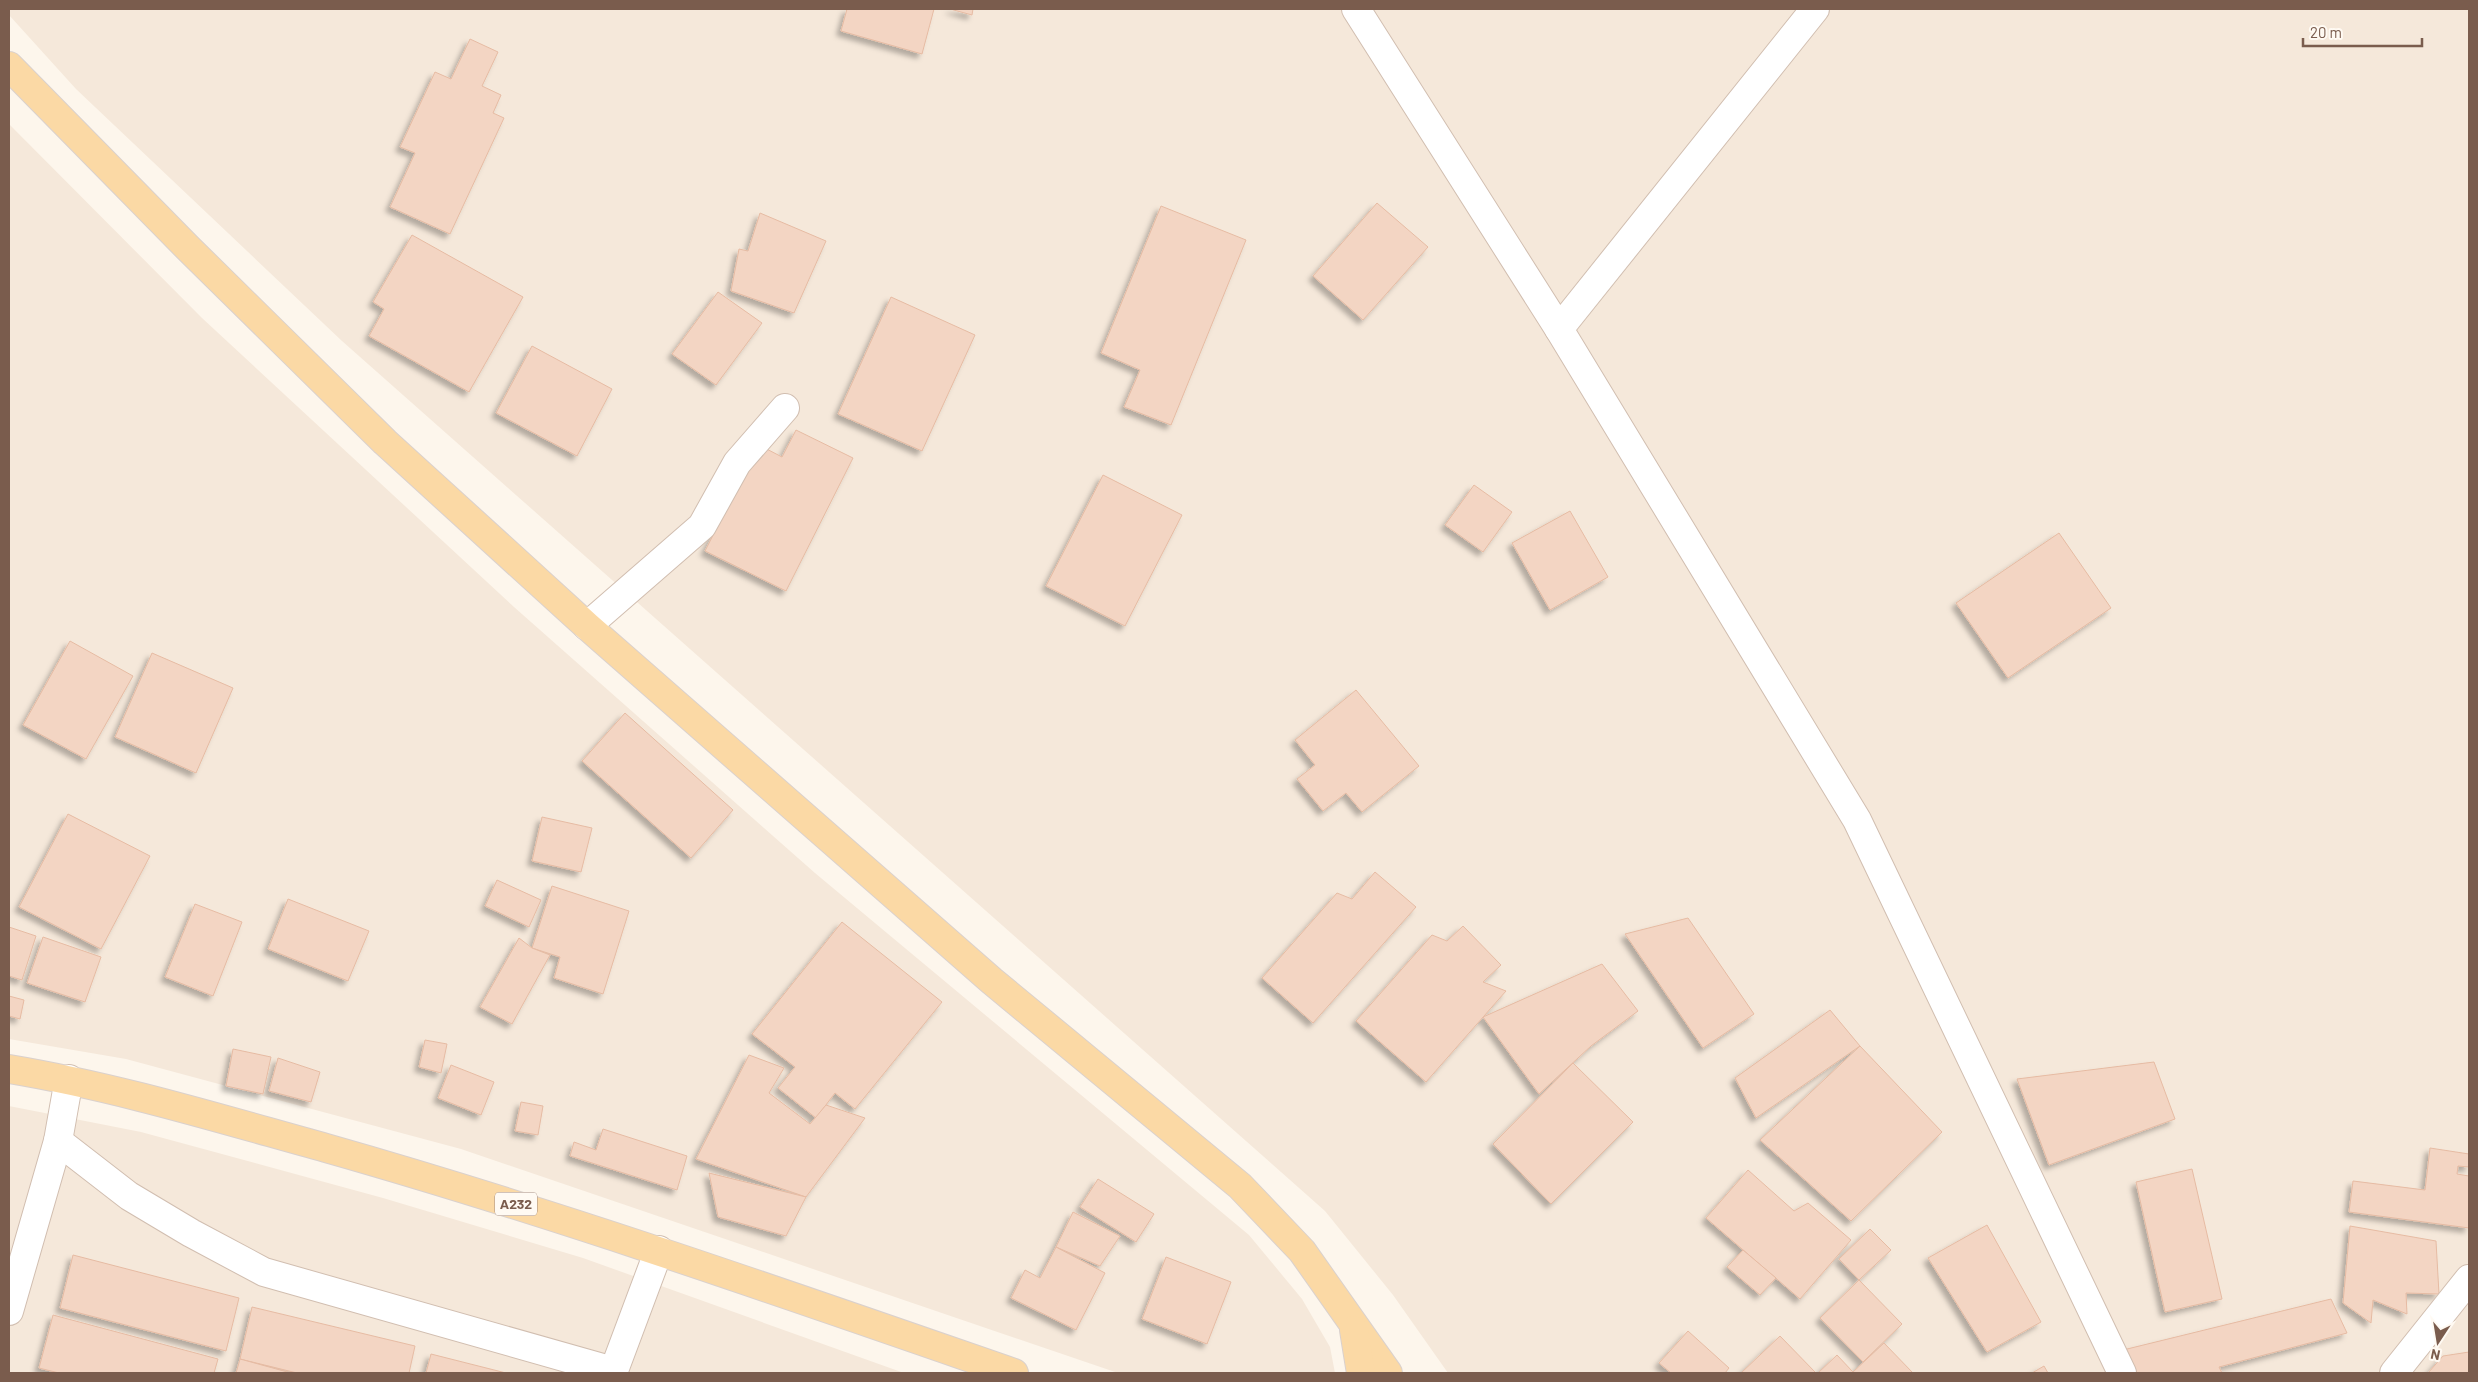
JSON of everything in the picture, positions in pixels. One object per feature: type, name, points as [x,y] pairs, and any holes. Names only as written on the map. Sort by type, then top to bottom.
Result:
[{"type":"main road","points":[[9,66],[188,248],[385,442],[588,626],[992,981],[1240,1186],[1302,1251],[1388,1373]]},
{"type":"main road","name":"A232","points":[[9,1069],[69,1079],[191,1110],[524,1206],[659,1250],[1014,1373]]},
{"type":"main road","points":[[1352,1321],[1361,1373]]},
{"type":"street","points":[[1356,9],[1559,329],[1856,820],[2122,1373]]},
{"type":"street","points":[[1559,329],[1815,9]]},
{"type":"street","points":[[588,626],[702,526],[737,463],[786,408]]},
{"type":"street","points":[[9,1311],[58,1141],[69,1079]]},
{"type":"street","points":[[58,1141],[129,1196],[264,1272],[613,1372],[659,1250]]},
{"type":"street","points":[[2394,1373],[2469,1279]]},
{"type":"shaded area","points":[[9,9],[2469,9],[2469,1373],[1448,1373],[1393,1295],[1325,1211],[342,341],[76,89],[9,15]]},
{"type":"shaded area","points":[[9,124],[202,318],[514,607],[815,873],[1249,1235],[1302,1299],[1330,1347],[1335,1373],[1118,1373],[461,1149],[126,1059],[9,1039]]},
{"type":"shaded area","points":[[9,1106],[141,1132],[383,1198],[583,1258],[904,1373],[9,1373]]},
{"type":"building","points":[[847,9],[934,9],[922,54],[841,31]]},
{"type":"building","points":[[950,9],[973,9],[972,15]]},
{"type":"building","points":[[470,39],[498,52],[482,86],[501,95],[493,113],[504,118],[450,234],[390,207],[415,153],[400,147],[435,72],[451,79]]},
{"type":"building","points":[[1377,203],[1428,247],[1363,320],[1313,276]]},
{"type":"building","points":[[1161,206],[1246,240],[1171,425],[1124,407],[1140,370],[1101,353]]},
{"type":"building","points":[[760,213],[826,241],[794,313],[731,291],[739,249],[748,251]]},
{"type":"building","points":[[412,235],[523,297],[469,392],[369,336],[384,309],[373,302]]},
{"type":"building","points":[[718,292],[762,323],[716,385],[672,354]]},
{"type":"building","points":[[891,297],[975,335],[922,451],[838,414]]},
{"type":"building","points":[[532,346],[612,389],[577,456],[496,413]]},
{"type":"building","points":[[796,430],[853,458],[786,591],[705,551],[759,445],[782,457]]},
{"type":"building","points":[[1103,475],[1182,515],[1125,626],[1046,586]]},
{"type":"building","points":[[1474,485],[1512,512],[1483,552],[1445,525]]},
{"type":"building","points":[[1570,511],[1608,577],[1550,610],[1512,543]]},
{"type":"building","points":[[2059,533],[2111,608],[2008,678],[1956,603]]},
{"type":"building","points":[[70,641],[133,676],[86,759],[23,725]]},
{"type":"building","points":[[152,653],[233,688],[196,773],[115,737]]},
{"type":"building","points":[[1356,690],[1419,766],[1362,812],[1346,793],[1323,811],[1297,779],[1315,765],[1295,740]]},
{"type":"building","points":[[625,713],[733,810],[691,858],[582,761]]},
{"type":"building","points":[[68,814],[150,856],[101,949],[19,907]]},
{"type":"building","points":[[542,817],[592,828],[581,872],[532,861]]},
{"type":"building","points":[[1375,872],[1416,907],[1313,1023],[1262,978],[1337,893],[1352,899]]},
{"type":"building","points":[[497,880],[541,900],[529,927],[485,906]]},
{"type":"building","points":[[552,886],[629,911],[603,994],[554,978],[560,957],[532,948]]},
{"type":"building","points":[[288,899],[369,931],[348,981],[268,949]]},
{"type":"building","points":[[195,904],[242,922],[213,996],[165,977]]},
{"type":"building","points":[[1688,918],[1754,1014],[1703,1048],[1625,934]]},
{"type":"building","points":[[842,922],[942,1002],[855,1109],[835,1093],[816,1118],[778,1088],[795,1067],[752,1034]]},
{"type":"building","points":[[1463,926],[1501,965],[1483,982],[1506,991],[1426,1082],[1356,1021],[1432,935],[1447,941]]},
{"type":"building","points":[[9,927],[36,936],[22,980],[9,976]]},
{"type":"building","points":[[43,937],[101,957],[85,1002],[27,983]]},
{"type":"building","points":[[519,938],[532,948],[550,955],[512,1024],[480,1007]]},
{"type":"building","points":[[1602,964],[1638,1011],[1591,1046],[1539,1094],[1483,1017]]},
{"type":"building","points":[[9,996],[24,1000],[20,1019],[9,1016]]},
{"type":"building","points":[[1830,1010],[1860,1046],[1756,1118],[1735,1078]]},
{"type":"building","points":[[425,1040],[447,1044],[441,1073],[419,1067]]},
{"type":"building","points":[[1860,1046],[1942,1132],[1851,1221],[1760,1140]]},
{"type":"building","points":[[233,1049],[271,1057],[263,1094],[226,1086]]},
{"type":"building","points":[[749,1055],[784,1068],[769,1093],[810,1124],[826,1105],[865,1118],[806,1197],[696,1159]]},
{"type":"building","points":[[278,1058],[320,1072],[311,1102],[269,1091]]},
{"type":"building","points":[[2154,1062],[2175,1119],[2049,1165],[2017,1079]]},
{"type":"building","points":[[1573,1063],[1633,1122],[1551,1204],[1493,1144]]},
{"type":"building","points":[[451,1065],[494,1082],[481,1115],[438,1098]]},
{"type":"building","points":[[521,1102],[543,1106],[538,1135],[515,1131]]},
{"type":"building","points":[[603,1129],[687,1156],[677,1190],[570,1156],[574,1142],[596,1150]]},
{"type":"building","points":[[2430,1148],[2469,1154],[2469,1167],[2458,1166],[2457,1174],[2469,1176],[2469,1228],[2349,1212],[2353,1181],[2425,1190]]},
{"type":"building","points":[[2192,1169],[2222,1299],[2165,1312],[2136,1182]]},
{"type":"building","points":[[1748,1170],[1794,1211],[1808,1203],[1851,1240],[1800,1299],[1706,1218]]},
{"type":"building","points":[[709,1173],[806,1197],[786,1236],[718,1217]]},
{"type":"building","points":[[1098,1179],[1154,1214],[1136,1242],[1080,1207]]},
{"type":"building","points":[[1073,1212],[1120,1236],[1100,1266],[1056,1247]]},
{"type":"building","points":[[1987,1225],[2041,1322],[1987,1352],[1928,1258]]},
{"type":"building","points":[[2350,1226],[2436,1241],[2439,1294],[2406,1293],[2407,1314],[2373,1300],[2371,1323],[2343,1303]]},
{"type":"building","points":[[1870,1229],[1891,1250],[1859,1280],[1839,1259]]},
{"type":"building","points":[[1056,1247],[1105,1273],[1076,1330],[1011,1298],[1025,1270],[1040,1278]]},
{"type":"building","points":[[1743,1250],[1776,1278],[1760,1295],[1727,1267]]},
{"type":"building","points":[[73,1255],[239,1298],[226,1351],[60,1308]]},
{"type":"building","points":[[1166,1257],[1231,1282],[1207,1344],[1142,1319]]},
{"type":"building","points":[[1859,1280],[1902,1324],[1863,1362],[1820,1318]]},
{"type":"building","points":[[2331,1299],[2347,1333],[2219,1367],[2222,1373],[2136,1373],[2123,1350]]},
{"type":"building","points":[[252,1307],[415,1346],[409,1373],[297,1373],[240,1359]]},
{"type":"building","points":[[53,1315],[218,1359],[214,1373],[59,1373],[39,1368]]},
{"type":"building","points":[[1688,1331],[1729,1368],[1725,1373],[1671,1373],[1659,1363]]},
{"type":"building","points":[[1780,1336],[1816,1373],[1741,1373]]},
{"type":"building","points":[[1884,1343],[1913,1373],[1818,1373],[1837,1355],[1853,1372]]},
{"type":"building","points":[[2469,1352],[2469,1373],[2428,1373],[2443,1356]]},
{"type":"building","points":[[431,1354],[506,1373],[426,1373]]},
{"type":"building","points":[[240,1359],[291,1373],[236,1373]]},
{"type":"building","points":[[2044,1366],[2048,1373],[2032,1373]]}]
